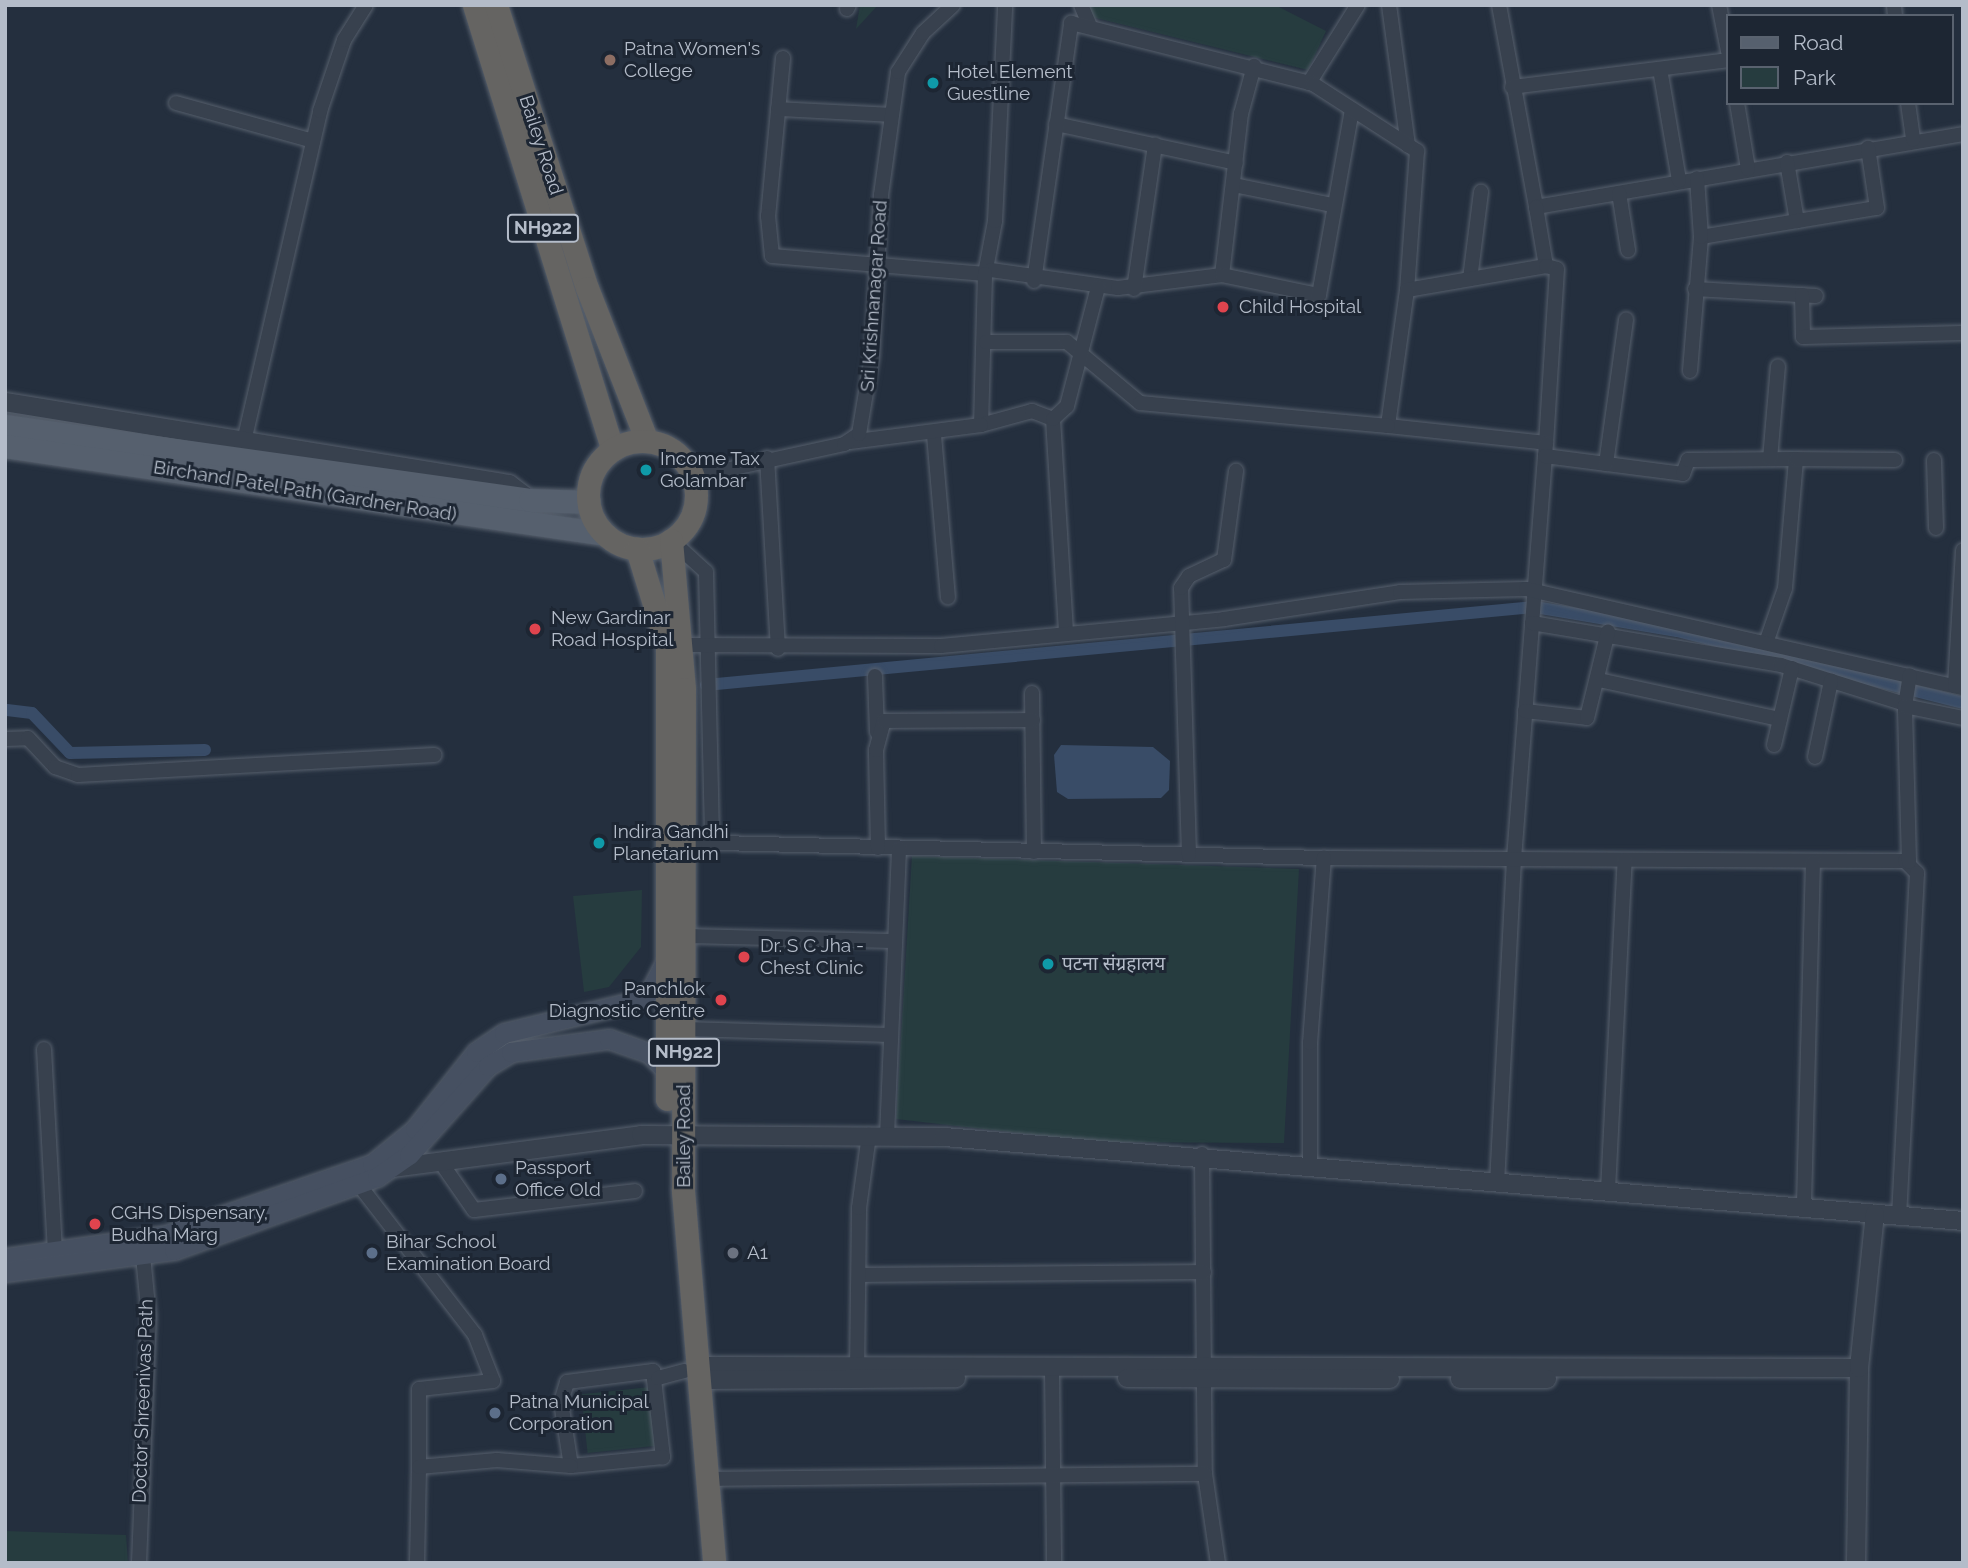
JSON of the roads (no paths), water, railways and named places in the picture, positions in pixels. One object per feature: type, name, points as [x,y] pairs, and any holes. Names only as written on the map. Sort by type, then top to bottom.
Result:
[{"type":"highway","name":"NH922","points":[[474,5],[613,450]]},
{"type":"highway","name":"Bailey Road","points":[[496,5],[587,288],[648,441]]},
{"type":"highway","points":[[648,441],[680,457],[692,477],[693,513],[671,540],[637,549],[605,534],[589,502],[591,478],[613,450],[648,441]]},
{"type":"highway","name":"Bailey Road","points":[[671,540],[683,645],[676,842],[668,958],[667,1071],[714,1563]]},
{"type":"highway","name":"Bailey Road","points":[[637,549],[667,646],[676,842],[684,936],[684,1029],[675,1134]]},
{"type":"highway","name":"Bailey Road","points":[[694,1372],[700,1563]]},
{"type":"main road","name":"Birchand Patel Path (Gardner Road)","points":[[5,426],[530,500],[589,502]]},
{"type":"main road","name":"Birchand Patel Path (Gardner Road)","points":[[5,446],[239,461],[605,534]]},
{"type":"main road","points":[[354,1178],[415,1129],[476,1052],[503,1033],[636,1002],[651,990],[668,958]]},
{"type":"main road","points":[[5,1272],[142,1248],[392,1168],[488,1066],[511,1052],[609,1039],[649,1053],[667,1071]]},
{"type":"main road","points":[[5,1258],[55,1252],[142,1248]]},
{"type":"street","points":[[5,402],[239,461],[313,141],[340,51],[366,5]]},
{"type":"street","name":"Sri Krishnanagar Road","points":[[850,442],[862,427],[867,396],[876,263],[891,115],[907,53],[953,5]]},
{"type":"street","points":[[981,425],[1005,5]]},
{"type":"street","points":[[1081,5],[1089,24]]},
{"type":"street","points":[[1309,83],[1358,5]]},
{"type":"street","points":[[1389,5],[1408,146]]},
{"type":"street","points":[[1497,1182],[1514,859],[1559,277],[1546,266],[1499,5]]},
{"type":"street","points":[[1719,5],[1727,46]]},
{"type":"street","points":[[1034,281],[1056,124],[1066,27],[1089,24],[1254,66],[1309,83],[1416,151],[1407,290],[1388,426]]},
{"type":"street","points":[[783,58],[767,239],[772,256],[988,272],[1034,281],[1098,287],[1135,289],[1222,275],[1319,295],[1332,205],[1352,110]]},
{"type":"street","points":[[1512,88],[1727,60]]},
{"type":"street","points":[[1222,275],[1236,163],[1254,66]]},
{"type":"street","points":[[1660,69],[1679,180]]},
{"type":"street","points":[[176,103],[313,141]]},
{"type":"street","points":[[1737,105],[1748,169]]},
{"type":"street","points":[[1908,105],[1913,140]]},
{"type":"street","points":[[778,108],[891,115]]},
{"type":"street","points":[[1056,124],[1236,163]]},
{"type":"street","points":[[1536,207],[1679,180],[1963,134]]},
{"type":"street","points":[[1135,289],[1155,145]]},
{"type":"street","points":[[1701,237],[1877,208],[1868,148]]},
{"type":"street","points":[[1787,162],[1797,221]]},
{"type":"street","points":[[1690,371],[1701,237],[1697,178]]},
{"type":"street","points":[[1234,185],[1332,205]]},
{"type":"street","points":[[1469,279],[1481,192]]},
{"type":"street","points":[[1619,193],[1628,250]]},
{"type":"street","points":[[1407,290],[1546,266]]},
{"type":"street","points":[[1053,419],[1067,406],[1077,349],[1098,287]]},
{"type":"street","points":[[1695,289],[1809,295],[1803,337],[1963,333]]},
{"type":"street","points":[[1606,464],[1626,319]]},
{"type":"street","points":[[986,342],[1061,341],[1077,349],[1140,403],[1388,426],[1546,449],[1606,464],[1683,474],[1688,460],[1895,460]]},
{"type":"street","points":[[1770,459],[1778,366]]},
{"type":"street","points":[[692,477],[767,458],[850,442],[934,435],[1032,411],[1053,419]]},
{"type":"street","points":[[1053,419],[1066,633]]},
{"type":"street","points":[[934,435],[948,597]]},
{"type":"street","points":[[767,458],[778,649]]},
{"type":"street","points":[[1766,643],[1785,588],[1796,459]]},
{"type":"street","points":[[1934,460],[1936,528]]},
{"type":"street","points":[[1189,855],[1181,627],[1183,581],[1217,567],[1228,552],[1236,471]]},
{"type":"street","points":[[671,540],[706,572],[712,653],[712,844]]},
{"type":"street","points":[[683,645],[712,653],[778,649],[873,651],[1066,633],[1181,627],[1401,592],[1534,593],[1959,687],[1963,550]]},
{"type":"street","points":[[1532,619],[1792,668],[1963,719]]},
{"type":"street","points":[[1525,711],[1585,719],[1599,680],[1608,632]]},
{"type":"street","points":[[1774,745],[1792,668]]},
{"type":"street","points":[[876,676],[878,848]]},
{"type":"street","points":[[1899,1214],[1917,873],[1909,862],[1906,702],[1910,678]]},
{"type":"street","points":[[1599,680],[1780,719]]},
{"type":"street","points":[[1815,757],[1831,681]]},
{"type":"street","points":[[1032,693],[1034,852]]},
{"type":"street","points":[[877,732],[897,718],[1032,720]]},
{"type":"street","points":[[5,739],[28,738],[55,767],[78,775],[434,755]]},
{"type":"street","points":[[676,842],[1324,858],[1909,862]]},
{"type":"street","points":[[857,1372],[861,1275],[859,1208],[878,1135],[891,1035],[899,848]]},
{"type":"street","points":[[1310,1163],[1310,1043],[1324,858]]},
{"type":"street","points":[[1608,1190],[1626,860]]},
{"type":"street","points":[[1804,1204],[1813,862]]},
{"type":"street","points":[[684,936],[895,941]]},
{"type":"street","points":[[684,1029],[891,1035]]},
{"type":"street","points":[[44,1049],[55,1252]]},
{"type":"street","points":[[392,1168],[443,1164],[675,1134],[878,1135],[1202,1154],[1497,1182],[1804,1204],[1875,1214],[1963,1221]]},
{"type":"street","points":[[1202,1154],[1205,1474],[1218,1563]]},
{"type":"street","points":[[443,1164],[474,1210],[635,1191]]},
{"type":"street","points":[[354,1178],[475,1335],[493,1381],[419,1389],[418,1563]]},
{"type":"street","points":[[1856,1563],[1859,1374],[1875,1214]]},
{"type":"street","name":"Doctor Shreenivas Path","points":[[139,1563],[149,1317],[142,1248]]},
{"type":"street","points":[[861,1275],[1205,1272]]},
{"type":"street","points":[[571,1466],[561,1402],[567,1382],[645,1371],[658,1378],[694,1372],[1859,1374]]},
{"type":"street","points":[[1047,1372],[1054,1563]]},
{"type":"street","points":[[419,1467],[497,1460],[571,1466],[663,1457],[658,1378]]},
{"type":"street","points":[[707,1479],[1053,1479],[1205,1474]]},
{"type":"water","points":[[1061,745],[1153,747],[1170,761],[1169,790],[1161,798],[1068,799],[1057,792],[1054,755]]},
{"type":"waterway","points":[[706,685],[1535,607],[1677,631],[1963,703]]},
{"type":"waterway","points":[[7,710],[32,713],[70,753],[205,750]]},
{"type":"place","name":"Patna Women's College","points":[[610,60]]},
{"type":"place","name":"Hotel Element Guestline","points":[[933,83]]},
{"type":"place","name":"Child Hospital","points":[[1223,307]]},
{"type":"place","name":"Income Tax Golambar","points":[[646,470]]},
{"type":"place","name":"New Gardinar Road Hospital","points":[[535,629]]},
{"type":"place","name":"Indira Gandhi Planetarium","points":[[599,843]]},
{"type":"place","name":"Dr. S C Jha - Chest Clinic","points":[[744,957]]},
{"type":"place","name":"पटना संग्रहालय","points":[[1048,964]]},
{"type":"place","name":"Panchlok Diagnostic Centre","points":[[721,1000]]},
{"type":"place","name":"Passport Office Old","points":[[501,1179]]},
{"type":"place","name":"CGHS Dispensary, Budha Marg","points":[[95,1224]]},
{"type":"place","name":"Bihar School Examination Board","points":[[372,1253]]},
{"type":"place","name":"A1","points":[[733,1253]]},
{"type":"place","name":"Patna Municipal Corporation","points":[[495,1413]]}]
